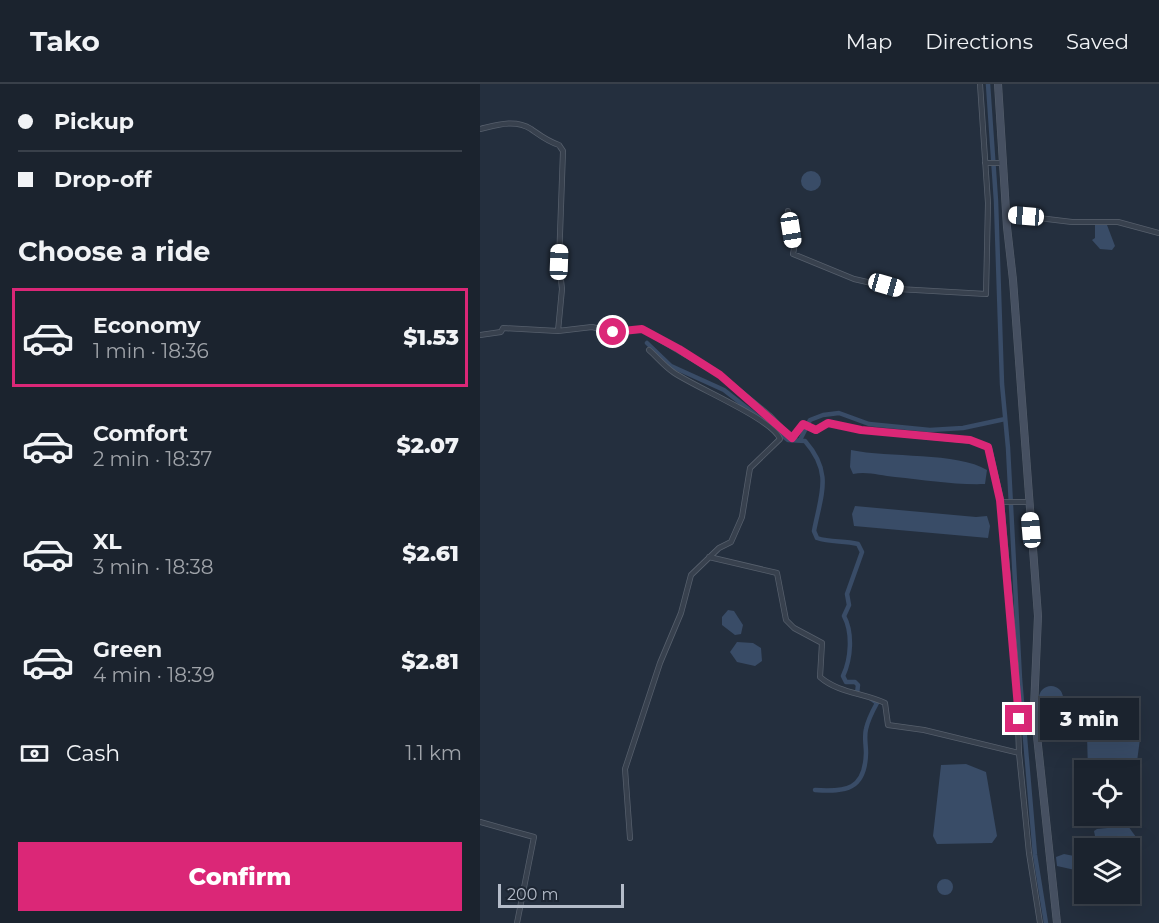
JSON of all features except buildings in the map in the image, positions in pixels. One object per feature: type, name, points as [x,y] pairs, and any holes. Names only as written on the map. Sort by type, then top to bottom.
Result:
[{"type":"street","points":[[788,211],[793,254],[854,279],[898,289],[986,294],[988,230],[980,84]]},
{"type":"street","points":[[998,84],[1025,502],[1038,616],[1034,708],[1057,923]]},
{"type":"street","points":[[480,129],[514,123],[531,129],[546,141],[559,145],[563,151],[559,262],[562,289],[558,331]]},
{"type":"street","points":[[985,163],[1003,163]]},
{"type":"street","points":[[1006,214],[1072,222],[1118,222],[1159,232]]},
{"type":"street","points":[[480,334],[493,335],[501,332],[503,328],[558,331],[592,327],[613,332],[642,329],[720,375],[792,438],[803,424],[816,430],[828,423],[861,430],[977,442],[990,450],[1002,502],[1016,667],[1019,753],[1028,844],[1040,923]]},
{"type":"street","points":[[630,838],[625,769],[660,663],[681,613],[691,575],[709,557],[731,542],[742,517],[750,468],[778,442],[780,437],[748,413],[672,372],[649,350]]},
{"type":"street","points":[[1002,502],[1025,502]]},
{"type":"street","points":[[709,557],[777,573],[780,576],[783,611],[789,624],[822,643],[820,677],[853,694],[862,694],[885,703],[888,725],[924,729],[1019,753]]},
{"type":"street","points":[[480,822],[534,837],[517,923]]},
{"type":"water","points":[[811,171],[818,174],[821,181],[818,188],[811,191],[804,188],[801,181],[804,174]]},
{"type":"water","points":[[1095,225],[1107,225],[1115,246],[1112,250],[1100,249],[1092,240],[1095,238]]},
{"type":"water","points":[[851,450],[959,460],[987,470],[985,484],[940,482],[869,473],[853,474],[850,467]]},
{"type":"water","points":[[855,506],[976,517],[987,516],[990,526],[988,538],[854,526],[852,514]]},
{"type":"water","points":[[728,610],[734,611],[743,625],[741,634],[735,635],[722,625],[722,617]]},
{"type":"water","points":[[737,642],[753,643],[761,648],[762,661],[755,666],[737,662],[730,652]]},
{"type":"water","points":[[1051,686],[1056,687],[1062,693],[1062,703],[1056,709],[1051,710],[1046,709],[1040,703],[1039,698],[1040,693],[1046,687]]},
{"type":"water","points":[[1087,735],[1140,739],[1137,760],[1088,760]]},
{"type":"water","points":[[966,764],[986,772],[997,836],[992,843],[937,844],[933,836],[941,765]]},
{"type":"water","points":[[1128,826],[1136,837],[1095,838],[1094,831]]},
{"type":"water","points":[[1064,854],[1074,856],[1074,870],[1057,866],[1056,857]]},
{"type":"water","points":[[942,879],[948,879],[953,887],[951,893],[942,895],[937,890],[937,884]]},
{"type":"waterway","points":[[988,84],[996,201],[1002,384],[1008,448],[1020,679],[1035,855],[1046,923]]},
{"type":"waterway","points":[[647,343],[671,366],[724,390],[788,440],[805,441],[814,453],[819,463],[823,484],[814,531],[817,538],[858,544],[862,552],[847,594],[849,605],[844,616],[849,630],[850,646],[843,676],[846,682],[855,682],[858,685],[857,694]]},
{"type":"waterway","points":[[800,440],[810,420],[823,415],[839,413],[869,424],[930,430],[963,428],[1005,419]]},
{"type":"waterway","points":[[815,790],[844,789],[852,786],[862,775],[865,765],[866,729],[877,703],[870,698]]},
{"type":"route","points":[[613,332],[642,329],[679,349],[720,375],[770,416],[779,429],[792,438],[803,424],[816,430],[828,423],[861,430],[970,440],[988,447],[996,474],[1000,500],[1019,719]]}]
